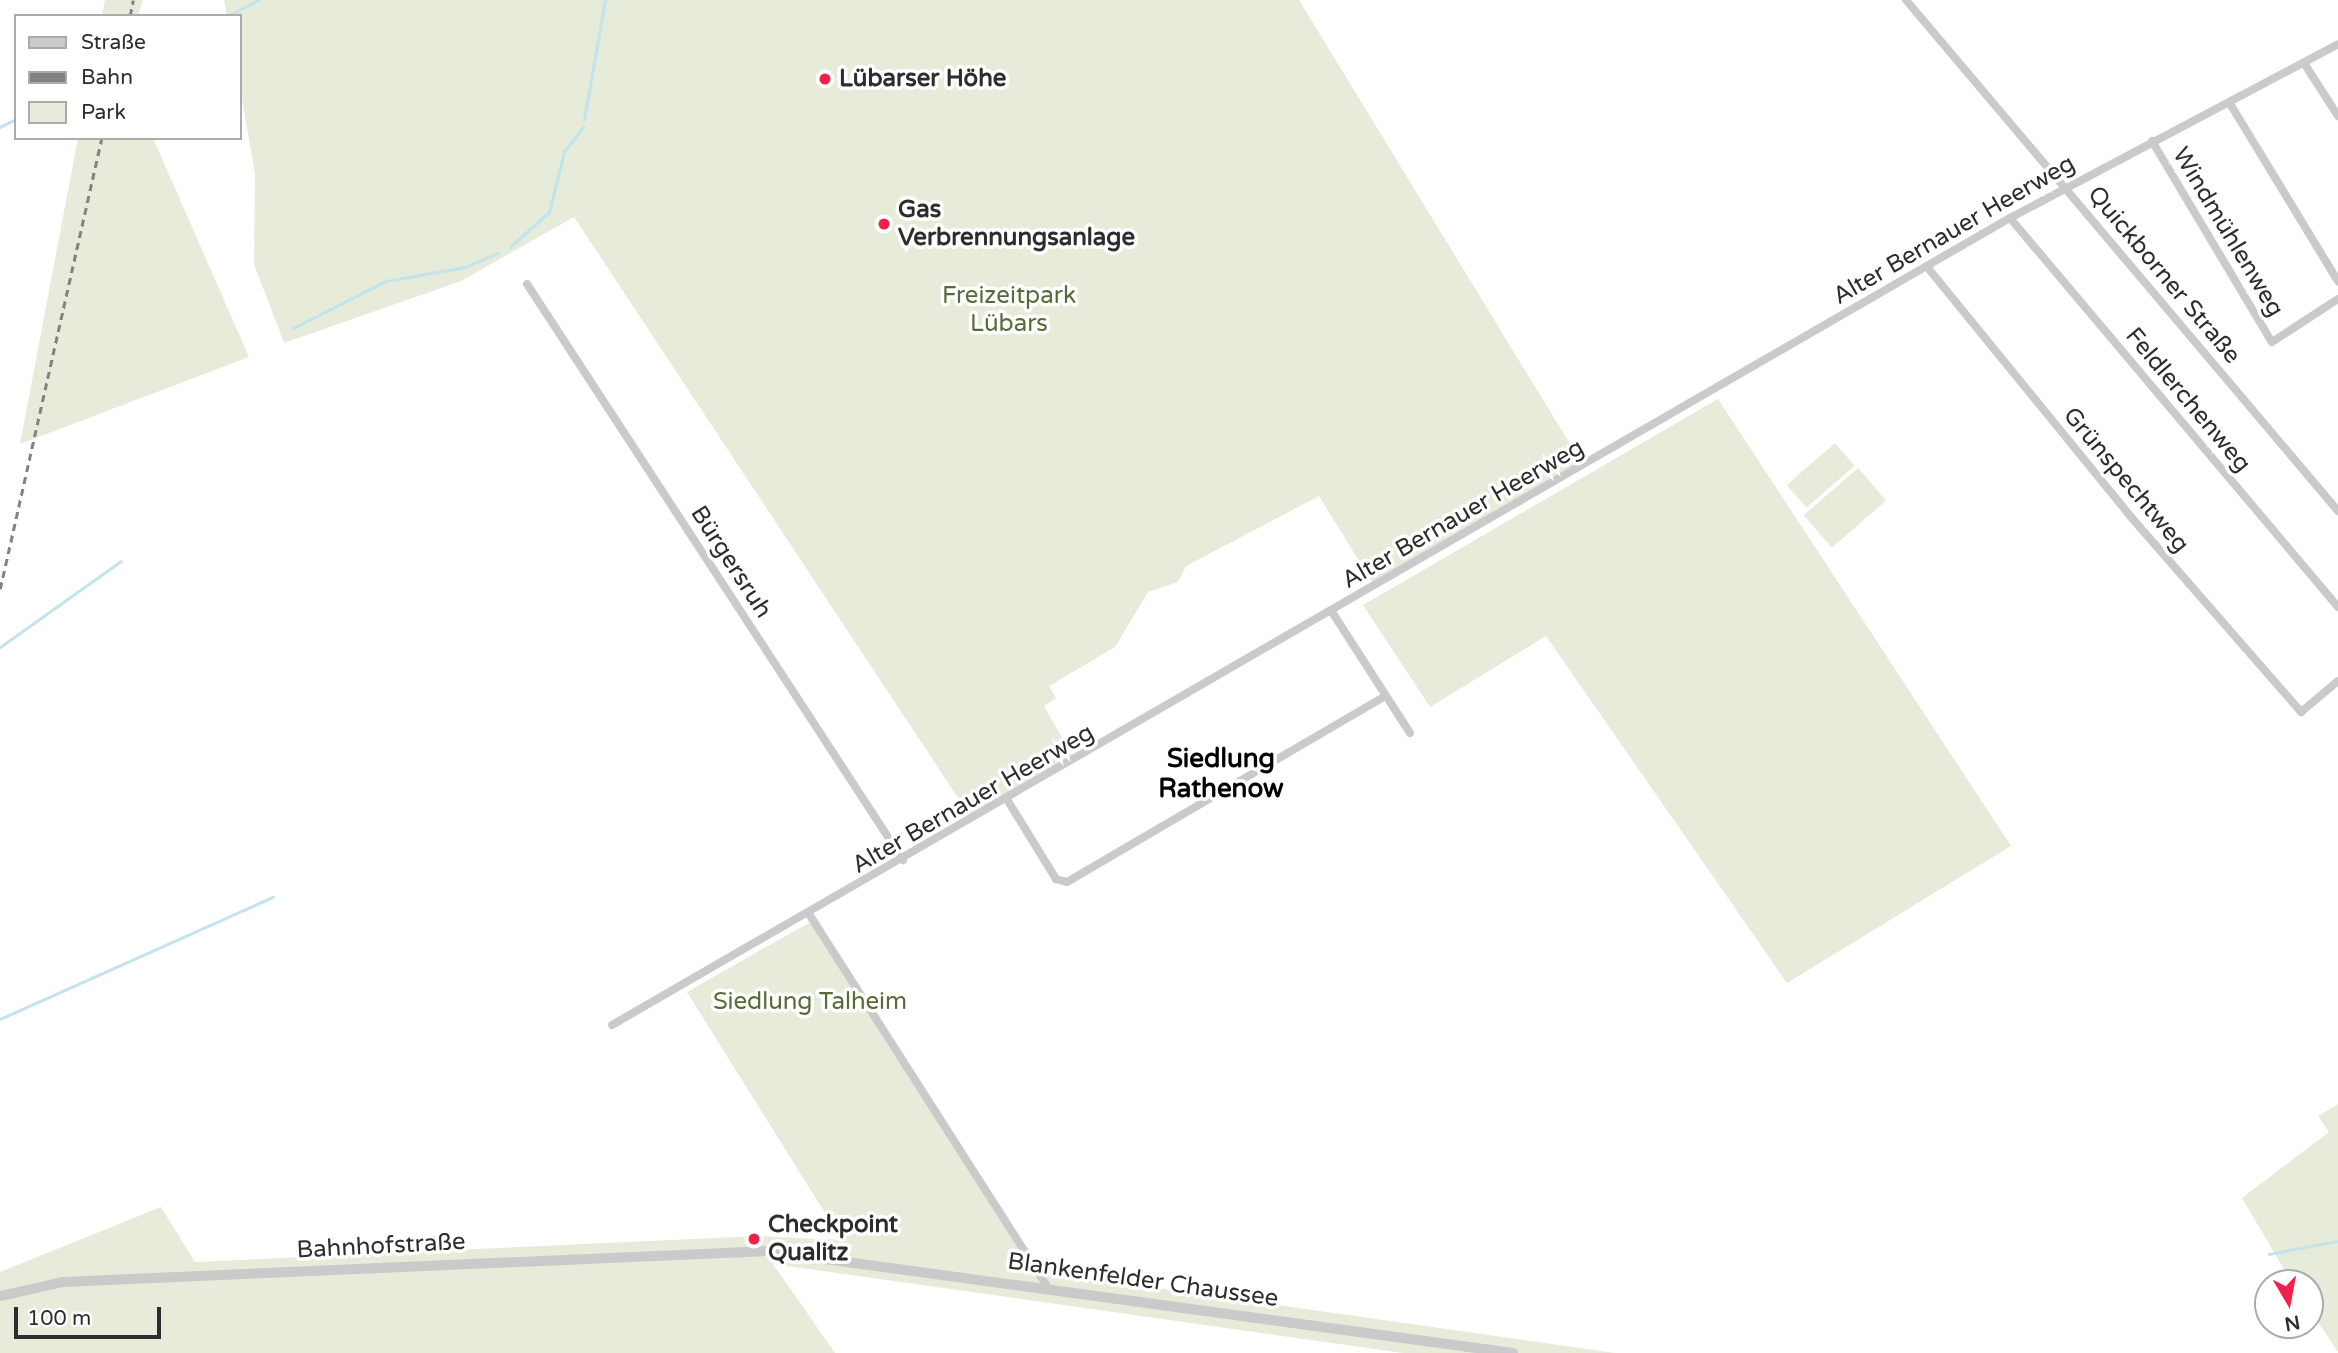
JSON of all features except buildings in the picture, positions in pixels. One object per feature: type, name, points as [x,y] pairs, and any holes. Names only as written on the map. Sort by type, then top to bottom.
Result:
[{"type":"street","name":"Quickborner Straße","points":[[1906,0],[2338,511]]},
{"type":"street","name":"Alter Bernauer Heerweg","points":[[612,1025],[1008,801],[2010,218],[2338,44]]},
{"type":"street","points":[[2304,63],[2338,116]]},
{"type":"street","points":[[2229,102],[2338,281]]},
{"type":"street","name":"Windmühlenweg","points":[[2152,141],[2272,342],[2338,299]]},
{"type":"street","name":"Feldlerchenweg","points":[[2010,218],[2338,607]]},
{"type":"street","name":"Grünspechtweg","points":[[1928,268],[2131,517],[2301,712],[2338,681]]},
{"type":"street","name":"Bürgersruh","points":[[527,285],[904,860]]},
{"type":"street","points":[[1332,612],[1410,733]]},
{"type":"street","points":[[1008,801],[1056,879],[1067,882],[1384,696]]},
{"type":"street","points":[[809,914],[1048,1287]]},
{"type":"street","name":"Blankenfelder Chaussee","points":[[766,1251],[1048,1287],[1513,1353]]},
{"type":"street","name":"Bahnhofstraße","points":[[0,1296],[63,1282],[766,1251]]},
{"type":"green space","points":[[105,0],[143,0],[139,14],[102,14]]},
{"type":"green space","name":"Freizeitpark Lübars","points":[[224,0],[1299,0],[1581,462],[1372,582],[1319,496],[1186,566],[1178,582],[1148,592],[1115,647],[1049,686],[1056,698],[1044,706],[1072,755],[970,816],[574,217],[461,281],[284,343],[254,264],[255,174],[242,100],[242,14],[227,14]]},
{"type":"green space","points":[[78,140],[154,140],[249,357],[20,444]]},
{"type":"green space","points":[[1718,399],[2011,846],[1787,983],[1546,636],[1430,707],[1363,605]]},
{"type":"green space","points":[[1835,443],[1855,466],[1806,508],[1787,485]]},
{"type":"green space","points":[[1858,468],[1886,500],[1832,548],[1804,515]]},
{"type":"green space","name":"Siedlung Talheim","points":[[814,920],[1039,1271],[1615,1353],[1403,1353],[773,1264],[835,1353],[0,1353],[0,1272],[161,1207],[195,1262],[758,1236],[842,1240],[687,992]]},
{"type":"green space","points":[[2338,1104],[2338,1352],[2324,1331],[2324,1269],[2284,1269],[2242,1198],[2329,1132],[2318,1116]]},
{"type":"waterway","points":[[232,14],[258,0]]},
{"type":"waterway","points":[[584,120],[605,0]]},
{"type":"waterway","points":[[0,127],[14,120]]},
{"type":"waterway","points":[[510,247],[549,212],[564,152],[583,127]]},
{"type":"waterway","points":[[293,328],[386,281],[465,267],[498,253]]},
{"type":"waterway","points":[[0,647],[121,561]]},
{"type":"waterway","points":[[0,1019],[273,897]]},
{"type":"waterway","points":[[2269,1254],[2338,1241]]},
{"type":"railway","points":[[130,14],[133,0]]},
{"type":"railway","points":[[0,589],[102,140]]},
{"type":"place","name":"Lübarser Höhe","points":[[825,79]]},
{"type":"place","name":"Gas Verbrennungsanlage","points":[[884,224]]},
{"type":"place","name":"Checkpoint Qualitz","points":[[754,1239]]},
{"type":"district","name":"Siedlung Rathenow","points":[[1221,774]]}]
